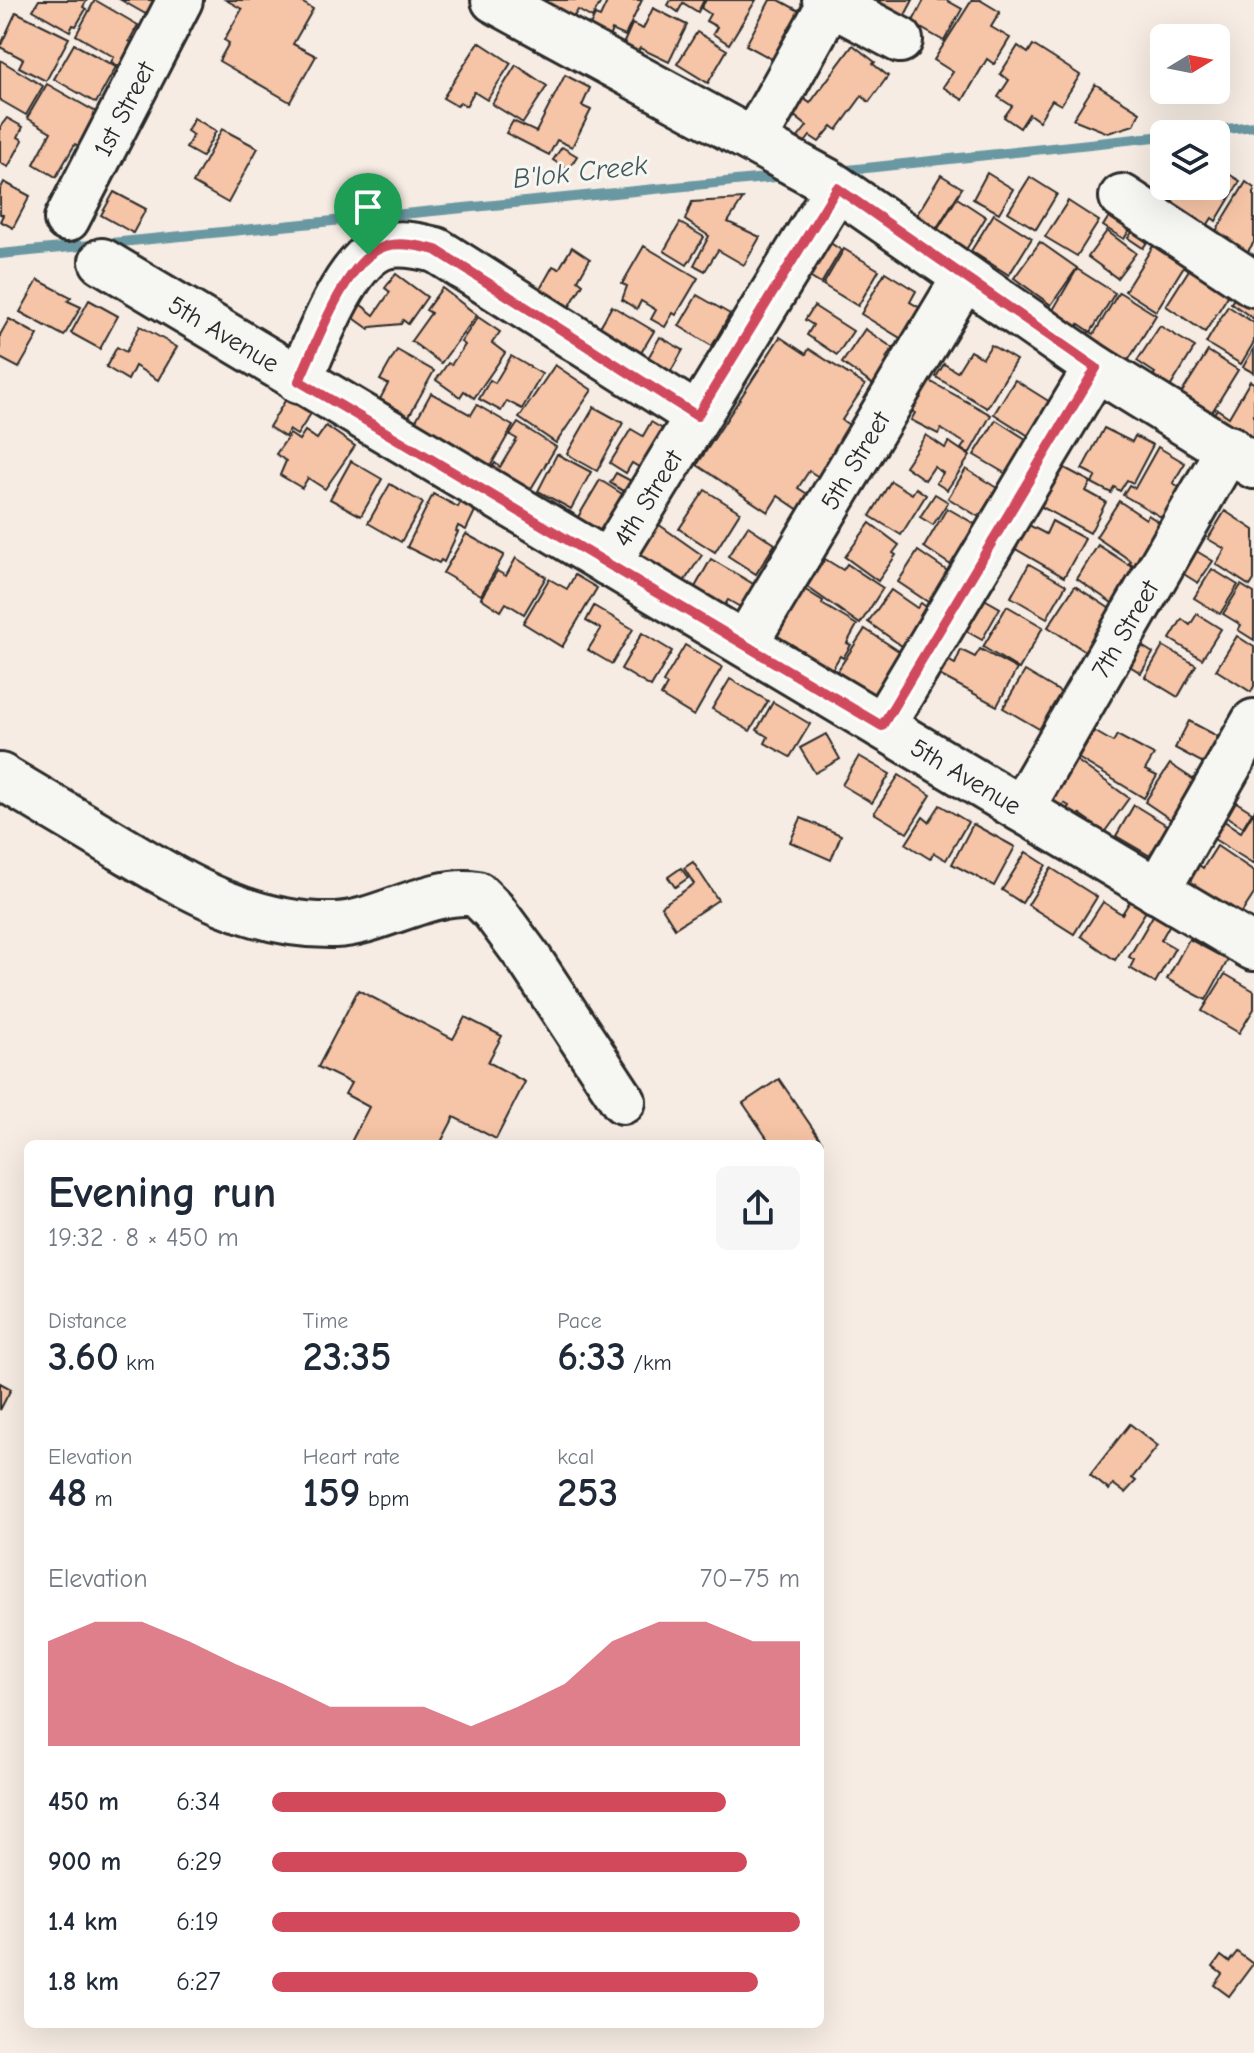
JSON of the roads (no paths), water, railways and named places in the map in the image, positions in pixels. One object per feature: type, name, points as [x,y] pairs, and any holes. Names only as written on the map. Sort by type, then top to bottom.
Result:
[{"type":"street","name":"1st Street","points":[[67,219],[180,0]]},
{"type":"street","points":[[494,0],[832,185],[1096,368],[1242,457]]},
{"type":"street","points":[[763,146],[829,1],[900,40]]},
{"type":"street","name":"4th Street","points":[[608,563],[832,185]]},
{"type":"street","points":[[1122,197],[1254,284]]},
{"type":"street","points":[[299,381],[350,274],[368,255],[386,246],[414,245],[436,250],[697,416]]},
{"type":"street","name":"5th Avenue","points":[[102,261],[1254,948]]},
{"type":"street","name":"5th Street","points":[[745,644],[965,277]]},
{"type":"street","points":[[882,726],[1096,368]]},
{"type":"street","name":"7th Street","points":[[1021,809],[1242,457]]},
{"type":"street","points":[[1157,891],[1254,722]]},
{"type":"street","points":[[0,776],[216,902],[268,918],[305,926],[346,924],[456,894],[477,894],[493,910],[530,960],[623,1101]]},
{"type":"waterway","name":"B'lok Creek","points":[[1230,129],[1254,126]]},
{"type":"waterway","name":"B'lok Creek","points":[[838,171],[1150,138]]},
{"type":"waterway","name":"B'lok Creek","points":[[0,254],[786,176]]}]
